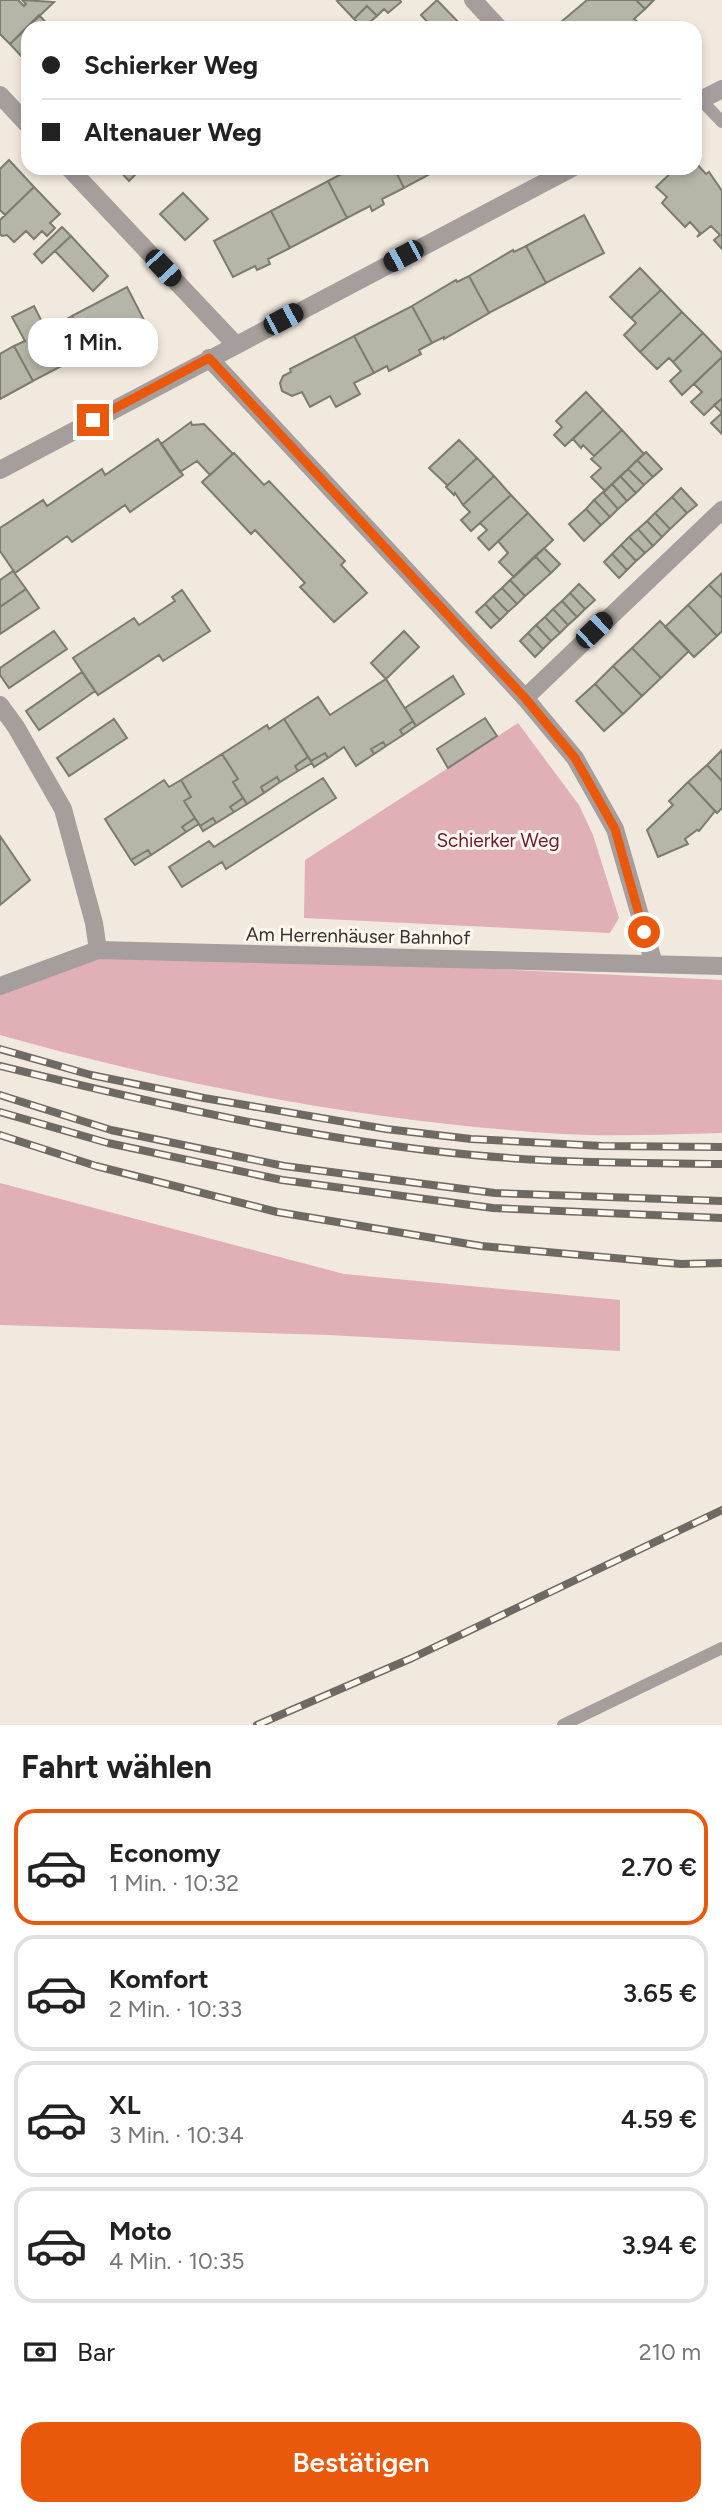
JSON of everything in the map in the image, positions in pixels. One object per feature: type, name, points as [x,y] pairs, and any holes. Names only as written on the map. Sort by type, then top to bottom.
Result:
[{"type":"street","points":[[473,0],[492,21]]},
{"type":"street","points":[[702,100],[722,89]]},
{"type":"street","points":[[0,95],[21,118]]},
{"type":"street","points":[[76,175],[235,344]]},
{"type":"street","points":[[0,470],[559,175]]},
{"type":"street","points":[[209,358],[525,698],[575,758],[615,829],[654,964]]},
{"type":"street","points":[[525,698],[722,510]]},
{"type":"street","points":[[0,705],[16,727],[63,809],[94,923],[98,950]]},
{"type":"street","name":"Am Herrenhäuser Bahnhof","points":[[0,986],[98,950],[722,966]]},
{"type":"lane","points":[[702,105],[722,122]]},
{"type":"lane","points":[[564,1725],[722,1648]]},
{"type":"green space","name":"Schierker Weg","points":[[518,723],[579,805],[593,835],[619,918],[610,933],[304,918],[305,860]]},
{"type":"green space","points":[[98,950],[722,980],[722,1133],[583,1135],[420,1121],[279,1100],[209,1086],[69,1054],[0,1035],[0,979]]},
{"type":"green space","points":[[0,1183],[344,1274],[620,1300],[620,1351],[329,1335],[0,1325]]},
{"type":"building","points":[[0,0],[18,0],[24,6],[26,4],[22,0],[54,2],[34,21],[21,21],[21,34],[10,44],[0,34]]},
{"type":"building","points":[[437,0],[457,21],[427,21],[421,15]]},
{"type":"building","points":[[587,0],[636,0],[645,9],[634,19],[637,21],[562,21]]},
{"type":"building","points":[[636,0],[654,0],[645,9]]},
{"type":"building","points":[[337,1],[401,2],[388,13],[384,9],[377,16],[367,6],[354,19]]},
{"type":"building","points":[[367,6],[377,16],[371,21],[354,19]]},
{"type":"building","points":[[39,15],[45,21],[33,21]]},
{"type":"building","points":[[21,33],[21,56],[10,44]]},
{"type":"building","points":[[9,160],[34,187],[5,215],[0,210],[0,169]]},
{"type":"building","points":[[702,170],[706,174],[709,172],[722,191],[722,249],[714,240],[720,235],[711,226],[697,237],[700,233],[690,222],[685,227],[662,203],[667,197],[656,187],[669,175],[702,175]]},
{"type":"building","points":[[123,175],[135,175],[129,181]]},
{"type":"building","points":[[340,175],[398,175],[404,188],[382,199],[384,204],[372,211],[370,206],[347,218],[328,181]]},
{"type":"building","points":[[398,175],[428,175],[404,188]]},
{"type":"building","points":[[328,181],[347,218],[290,248],[271,211]]},
{"type":"building","points":[[34,187],[60,214],[50,223],[55,228],[47,236],[42,231],[34,239],[26,231],[14,242],[7,235],[2,236],[0,220]]},
{"type":"building","points":[[183,193],[208,219],[185,240],[160,214]]},
{"type":"building","points":[[271,211],[290,248],[268,259],[270,264],[257,270],[255,266],[233,277],[214,241]]},
{"type":"building","points":[[584,215],[604,253],[546,283],[526,246]]},
{"type":"building","points":[[62,227],[71,236],[42,263],[34,254]]},
{"type":"building","points":[[71,236],[108,276],[93,291],[55,251]]},
{"type":"building","points":[[526,246],[546,283],[489,313],[469,276],[513,250],[514,252]]},
{"type":"building","points":[[640,268],[661,290],[631,318],[610,297]]},
{"type":"building","points":[[469,276],[489,313],[432,343],[412,306],[456,280],[457,282]]},
{"type":"building","points":[[127,287],[145,322],[90,351],[72,316]]},
{"type":"building","points":[[661,290],[682,312],[640,352],[624,335],[636,323],[631,318]]},
{"type":"building","points":[[34,306],[46,330],[72,316],[90,351],[33,381],[14,346],[25,341],[12,317]]},
{"type":"building","points":[[412,306],[432,343],[419,350],[421,354],[389,371],[387,366],[374,373],[354,336]]},
{"type":"building","points":[[682,312],[703,333],[673,362],[669,358],[657,369],[640,352]]},
{"type":"building","points":[[703,333],[722,353],[722,357],[682,395],[670,381],[681,371],[673,362]]},
{"type":"building","points":[[354,336],[374,373],[354,383],[360,394],[336,407],[330,396],[310,407],[302,392],[292,396],[282,391],[280,383],[283,376],[291,372],[290,369]]},
{"type":"building","points":[[14,346],[33,381],[0,399],[0,354]]},
{"type":"building","points":[[722,357],[722,398],[704,415],[691,402],[702,392],[694,384]]},
{"type":"building","points":[[586,392],[603,410],[565,446],[554,435],[562,427],[556,421]]},
{"type":"building","points":[[722,398],[722,413],[714,405]]},
{"type":"building","points":[[603,410],[622,430],[594,456],[573,439]]},
{"type":"building","points":[[722,413],[722,434],[711,423]]},
{"type":"building","points":[[191,422],[192,425],[204,424],[233,454],[210,475],[197,461],[180,472],[161,444]]},
{"type":"building","points":[[622,430],[644,454],[605,491],[591,477],[601,468],[591,459]]},
{"type":"building","points":[[158,439],[183,475],[130,512],[125,505],[72,542],[67,536],[15,573],[0,551],[0,528],[43,500],[47,506],[102,469],[105,475]]},
{"type":"building","points":[[459,440],[477,458],[446,487],[429,468]]},
{"type":"building","points":[[646,452],[662,469],[653,477],[637,460]]},
{"type":"building","points":[[234,453],[264,485],[269,481],[345,561],[341,565],[367,593],[334,622],[300,587],[305,583],[272,548],[255,530],[251,534],[202,482]]},
{"type":"building","points":[[477,458],[494,476],[463,505],[455,493],[454,495],[446,487]]},
{"type":"building","points":[[637,460],[653,477],[644,485],[628,469]]},
{"type":"building","points":[[628,469],[644,485],[636,493],[620,476]]},
{"type":"building","points":[[494,476],[511,495],[471,531],[461,520],[470,512],[463,505]]},
{"type":"building","points":[[620,476],[636,493],[627,501],[612,484]]},
{"type":"building","points":[[612,484],[627,501],[618,509],[603,492]]},
{"type":"building","points":[[681,488],[697,505],[687,513],[672,497]]},
{"type":"building","points":[[603,492],[618,509],[610,517],[594,500]]},
{"type":"building","points":[[511,495],[528,513],[489,550],[478,538],[487,530],[480,523]]},
{"type":"building","points":[[672,497],[687,513],[670,529],[655,513]]},
{"type":"building","points":[[594,500],[610,517],[601,525],[586,509]]},
{"type":"building","points":[[586,509],[601,525],[584,541],[569,524]]},
{"type":"building","points":[[528,513],[553,540],[514,577],[499,562],[508,553],[498,541]]},
{"type":"building","points":[[655,513],[670,529],[662,537],[647,521]]},
{"type":"building","points":[[647,521],[662,537],[653,546],[638,529]]},
{"type":"building","points":[[638,529],[653,546],[645,553],[629,537]]},
{"type":"building","points":[[629,537],[645,553],[636,561],[621,545]]},
{"type":"building","points":[[621,545],[636,561],[627,570],[612,554]]},
{"type":"building","points":[[544,548],[560,564],[551,573],[535,556]]},
{"type":"building","points":[[612,554],[627,570],[619,578],[604,562]]},
{"type":"building","points":[[535,556],[551,573],[525,596],[510,580]]},
{"type":"building","points":[[13,571],[26,589],[0,607],[0,580]]},
{"type":"building","points":[[722,573],[722,598],[709,585]]},
{"type":"building","points":[[510,580],[525,596],[517,604],[502,588]]},
{"type":"building","points":[[579,584],[595,600],[585,609],[570,593]]},
{"type":"building","points":[[709,585],[722,598],[722,631],[717,636],[688,605]]},
{"type":"building","points":[[502,588],[517,604],[508,612],[493,596]]},
{"type":"building","points":[[26,589],[39,608],[0,634],[0,607]]},
{"type":"building","points":[[182,590],[210,631],[163,661],[159,655],[98,695],[73,658],[134,618],[139,625],[175,601],[172,597]]},
{"type":"building","points":[[570,593],[585,609],[577,617],[562,601]]},
{"type":"building","points":[[493,596],[508,612],[500,620],[485,604]]},
{"type":"building","points":[[562,601],[577,617],[568,625],[553,609]]},
{"type":"building","points":[[485,604],[500,620],[491,628],[476,612]]},
{"type":"building","points":[[688,605],[717,636],[694,657],[665,627]]},
{"type":"building","points":[[553,609],[568,625],[560,633],[545,617]]},
{"type":"building","points":[[545,617],[560,633],[551,641],[536,625]]},
{"type":"building","points":[[660,621],[689,651],[661,678],[632,648]]},
{"type":"building","points":[[536,625],[551,641],[543,649],[528,633]]},
{"type":"building","points":[[54,631],[67,649],[9,688],[0,675],[0,668]]},
{"type":"building","points":[[404,631],[419,647],[386,679],[371,663]]},
{"type":"building","points":[[528,633],[543,649],[535,657],[520,641]]},
{"type":"building","points":[[632,648],[661,678],[642,696],[613,666]]},
{"type":"building","points":[[613,666],[642,696],[623,714],[595,684]]},
{"type":"building","points":[[82,672],[95,691],[39,730],[26,711]]},
{"type":"building","points":[[453,676],[464,694],[416,726],[405,708]]},
{"type":"building","points":[[386,679],[413,721],[400,730],[403,735],[386,746],[383,742],[371,749],[374,754],[356,766],[344,747],[328,758],[325,753],[311,761],[284,719],[318,697],[330,715]]},
{"type":"building","points":[[595,684],[623,714],[604,731],[576,701]]},
{"type":"building","points":[[485,718],[497,736],[448,768],[437,749]]},
{"type":"building","points":[[114,719],[127,738],[69,776],[57,758]]},
{"type":"building","points":[[284,719],[308,757],[295,766],[298,771],[280,782],[277,777],[261,787],[264,793],[247,804],[233,782],[238,779],[222,754],[267,725],[269,729]]},
{"type":"building","points":[[413,721],[416,726],[403,735],[400,730]]},
{"type":"building","points":[[383,742],[386,746],[374,754],[371,749]]},
{"type":"building","points":[[722,750],[722,781],[707,765]]},
{"type":"building","points":[[325,753],[328,758],[314,767],[311,761]]},
{"type":"building","points":[[222,754],[238,779],[233,782],[243,798],[230,807],[234,812],[216,823],[213,818],[200,826],[184,801],[191,797],[181,780]]},
{"type":"building","points":[[308,757],[312,763],[298,771],[295,766]]},
{"type":"building","points":[[707,765],[722,781],[722,808],[717,813],[688,782]]},
{"type":"building","points":[[277,777],[280,782],[264,793],[261,787]]},
{"type":"building","points":[[323,778],[336,798],[226,869],[222,862],[182,887],[169,867],[209,841],[214,847]]},
{"type":"building","points":[[164,780],[169,787],[181,780],[191,797],[184,801],[195,818],[182,827],[186,832],[151,855],[148,850],[131,860],[105,819]]},
{"type":"building","points":[[688,782],[715,811],[699,831],[685,839],[688,844],[658,857],[647,830],[673,805],[669,801]]},
{"type":"building","points":[[243,798],[247,804],[234,812],[230,807]]},
{"type":"building","points":[[195,818],[199,824],[186,832],[182,827]]},
{"type":"building","points":[[213,818],[216,823],[203,831],[200,826]]},
{"type":"building","points":[[0,836],[30,880],[0,905]]},
{"type":"building","points":[[148,850],[151,855],[135,865],[131,860]]},
{"type":"railway","points":[[0,1049],[91,1075],[204,1098],[386,1129],[471,1139],[602,1146],[722,1147]]},
{"type":"railway","points":[[0,1066],[235,1119],[354,1140],[535,1160],[722,1164]]},
{"type":"railway","points":[[0,1095],[111,1130],[284,1166],[495,1193],[722,1201]]},
{"type":"railway","points":[[0,1112],[108,1143],[282,1180],[493,1208],[722,1218]]},
{"type":"railway","points":[[0,1135],[96,1166],[277,1212],[481,1246],[681,1264],[722,1263]]},
{"type":"railway","points":[[257,1725],[412,1658],[722,1510]]},
{"type":"route","points":[[93,420],[209,358],[525,698],[575,758],[615,829],[644,932]]}]
